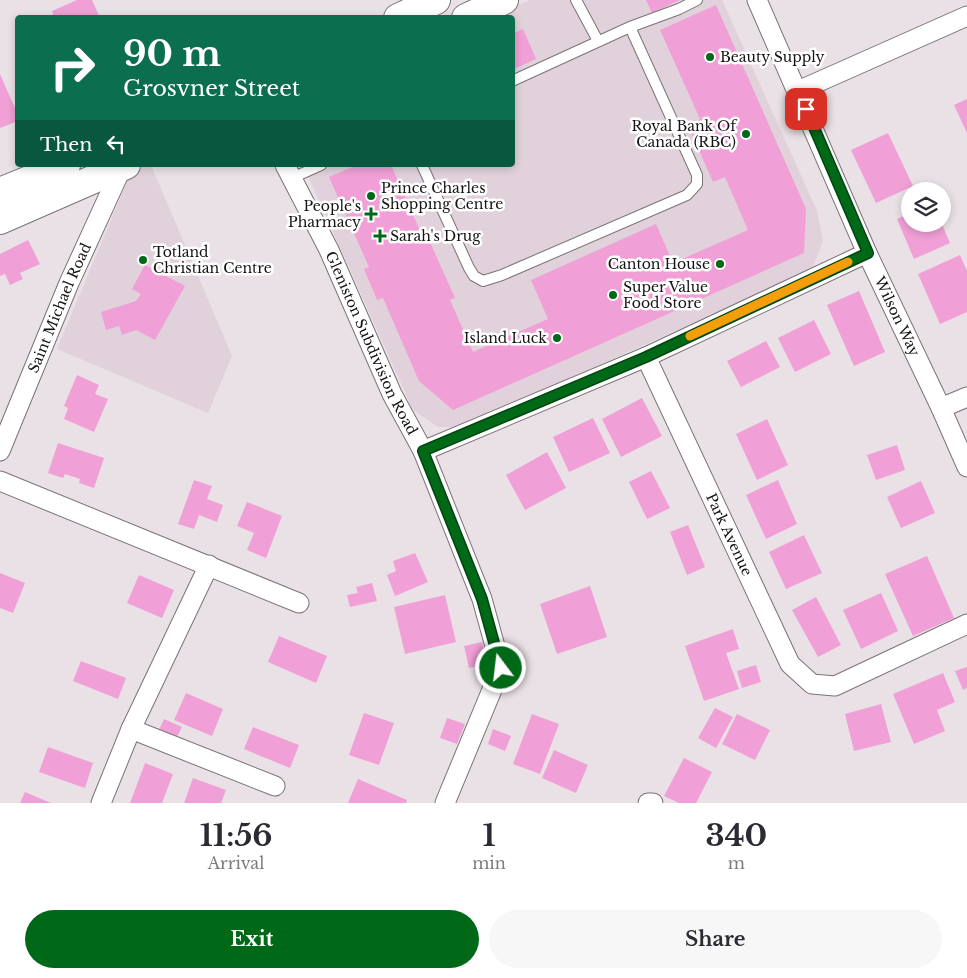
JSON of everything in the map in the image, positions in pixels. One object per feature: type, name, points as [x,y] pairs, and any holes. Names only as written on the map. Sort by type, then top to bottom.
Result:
[{"type":"highway","points":[[404,15],[436,0]]},
{"type":"highway","points":[[472,15],[504,0]]},
{"type":"highway","points":[[0,192],[61,167]]},
{"type":"highway","points":[[0,220],[122,167]]},
{"type":"street","name":"Wilson Way","points":[[757,0],[868,253],[967,467]]},
{"type":"street","points":[[798,90],[967,16]]},
{"type":"street","name":"Saint Michael Road","points":[[0,451],[70,283],[124,167]]},
{"type":"street","name":"Gleniston Subdivision Road","points":[[288,171],[329,250],[392,394],[423,451],[482,599],[501,668],[445,803]]},
{"type":"street","points":[[423,451],[646,357],[868,253]]},
{"type":"street","name":"Park Avenue","points":[[646,357],[790,664],[812,684],[835,686],[967,624]]},
{"type":"street","points":[[941,408],[967,397]]},
{"type":"street","points":[[0,481],[299,603]]},
{"type":"street","points":[[101,803],[131,729],[210,566]]},
{"type":"street","points":[[131,729],[275,786]]},
{"type":"street","points":[[648,803],[653,803]]},
{"type":"lane","points":[[576,0],[598,41]]},
{"type":"lane","points":[[515,79],[630,27],[679,9],[697,0]]},
{"type":"lane","points":[[423,167],[469,268],[474,276],[484,281],[502,275],[687,194],[697,184],[697,175],[630,27]]},
{"type":"lane","points":[[288,171],[310,167]]},
{"type":"shaded area","points":[[530,0],[722,0],[817,211],[823,241],[811,271],[459,427],[438,427],[413,410],[304,167],[515,167],[515,15],[495,15]]},
{"type":"shaded area","name":"Totland Christian Centre","points":[[142,167],[152,167],[232,356],[208,413],[57,349],[131,172]]},
{"type":"building","points":[[77,0],[92,0],[99,15],[53,15],[52,11]]},
{"type":"building","points":[[646,0],[680,0],[652,13]]},
{"type":"building","name":"Prince Charles Shopping Centre","points":[[716,5],[806,209],[804,253],[453,410],[419,381],[383,298],[377,300],[364,269],[369,267],[329,177],[352,167],[392,167],[425,242],[429,240],[455,298],[450,300],[473,352],[548,319],[531,280],[656,224],[673,263],[748,230],[725,177],[713,182],[688,125],[700,119],[660,30]]},
{"type":"building","points":[[523,29],[536,59],[515,69],[515,33]]},
{"type":"building","points":[[0,74],[15,108],[15,122],[0,128]]},
{"type":"building","points":[[967,99],[967,133],[954,105]]},
{"type":"building","points":[[888,133],[911,182],[901,182],[901,192],[876,203],[851,150]]},
{"type":"building","points":[[901,217],[901,228],[897,219]]},
{"type":"building","points":[[903,232],[945,232],[950,243],[914,259]]},
{"type":"building","points":[[28,240],[40,264],[20,273],[23,279],[10,285],[5,274],[0,276],[0,254]]},
{"type":"building","points":[[960,255],[967,271],[967,312],[940,324],[918,274]]},
{"type":"building","points":[[145,265],[185,286],[155,340],[136,330],[122,335],[119,326],[106,330],[101,312],[136,301],[141,294],[132,289]]},
{"type":"building","points":[[859,291],[885,352],[854,366],[827,305]]},
{"type":"building","points":[[814,320],[831,354],[795,372],[778,338]]},
{"type":"building","points":[[766,341],[780,367],[741,387],[727,361]]},
{"type":"building","points":[[77,375],[99,385],[95,394],[108,399],[94,432],[64,419],[68,408],[64,406]]},
{"type":"building","points":[[642,398],[662,436],[621,457],[602,419]]},
{"type":"building","points":[[593,418],[610,453],[569,472],[553,437]]},
{"type":"building","points":[[767,419],[788,465],[757,480],[736,434]]},
{"type":"building","points":[[58,443],[104,458],[94,488],[79,483],[80,479],[65,474],[63,478],[48,473]]},
{"type":"building","points":[[897,445],[905,470],[876,480],[867,455]]},
{"type":"building","points":[[547,452],[566,488],[525,510],[506,475]]},
{"type":"building","points":[[651,471],[670,508],[647,519],[629,482]]},
{"type":"building","points":[[194,480],[212,486],[207,499],[223,505],[217,522],[199,515],[194,529],[178,524]]},
{"type":"building","points":[[778,480],[797,524],[766,539],[746,495]]},
{"type":"building","points":[[921,481],[935,513],[901,528],[887,497]]},
{"type":"building","points":[[247,502],[282,516],[266,558],[247,550],[254,533],[237,526]]},
{"type":"building","points":[[688,525],[705,567],[687,575],[670,532]]},
{"type":"building","points":[[804,535],[822,573],[786,589],[769,552]]},
{"type":"building","points":[[415,553],[428,582],[395,596],[387,575],[396,571],[393,561]]},
{"type":"building","points":[[927,556],[954,618],[913,636],[885,574]]},
{"type":"building","points":[[0,573],[25,583],[13,613],[0,608]]},
{"type":"building","points":[[139,575],[174,590],[162,618],[127,603]]},
{"type":"building","points":[[372,583],[377,601],[350,607],[347,595],[358,593],[356,587]]},
{"type":"building","points":[[590,586],[607,637],[557,654],[540,604]]},
{"type":"building","points":[[881,593],[898,631],[861,649],[843,610]]},
{"type":"building","points":[[445,595],[456,642],[405,654],[394,607]]},
{"type":"building","points":[[816,597],[841,645],[818,657],[792,610]]},
{"type":"building","points":[[733,629],[739,649],[726,653],[739,689],[704,701],[685,646]]},
{"type":"building","points":[[279,636],[327,656],[316,683],[268,662]]},
{"type":"building","points":[[482,642],[487,664],[469,668],[464,646]]},
{"type":"building","points":[[81,661],[126,678],[118,699],[73,681]]},
{"type":"building","points":[[756,665],[761,682],[742,688],[737,671]]},
{"type":"building","points":[[967,667],[967,688],[963,690],[955,671]]},
{"type":"building","points":[[943,673],[955,702],[937,710],[945,731],[914,744],[893,694]]},
{"type":"building","points":[[186,693],[223,709],[212,736],[174,720]]},
{"type":"building","points":[[881,704],[891,742],[854,751],[845,714]]},
{"type":"building","points":[[715,708],[733,717],[716,748],[698,738]]},
{"type":"building","points":[[364,713],[394,723],[379,765],[349,755]]},
{"type":"building","points":[[532,714],[559,724],[540,774],[513,764]]},
{"type":"building","points":[[737,714],[770,730],[755,760],[722,744]]},
{"type":"building","points":[[447,718],[465,724],[457,744],[440,738]]},
{"type":"building","points":[[164,719],[182,727],[177,737],[159,730]]},
{"type":"building","points":[[253,727],[299,745],[290,768],[244,749]]},
{"type":"building","points":[[493,729],[511,736],[505,751],[488,744]]},
{"type":"building","points":[[48,747],[93,763],[85,788],[39,772]]},
{"type":"building","points":[[554,750],[588,765],[576,793],[542,778]]},
{"type":"building","points":[[684,758],[712,772],[696,803],[679,803],[664,796]]},
{"type":"building","points":[[145,763],[173,774],[162,803],[130,803]]},
{"type":"building","points":[[193,778],[226,790],[221,803],[184,803]]},
{"type":"building","points":[[358,779],[407,800],[406,803],[348,803]]},
{"type":"building","points":[[25,792],[51,803],[20,803]]},
{"type":"slow traffic","points":[[690,336],[848,262]]},
{"type":"place","name":"Beauty Supply","points":[[710,57]]},
{"type":"place","name":"Royal Bank Of Canada (RBC)","points":[[746,134]]},
{"type":"place","name":"Prince Charles Shopping Centre","points":[[371,196]]},
{"type":"place","name":"People's Pharmacy","points":[[371,214]]},
{"type":"place","name":"Sarah's Drug","points":[[380,236]]},
{"type":"place","name":"Totland Christian Centre","points":[[143,260]]},
{"type":"place","name":"Canton House","points":[[720,264]]},
{"type":"place","name":"Super Value Food Store","points":[[613,295]]},
{"type":"place","name":"Island Luck","points":[[557,338]]},
{"type":"route","points":[[501,668],[482,599],[423,451],[446,443],[646,357],[868,253],[806,109]]}]
